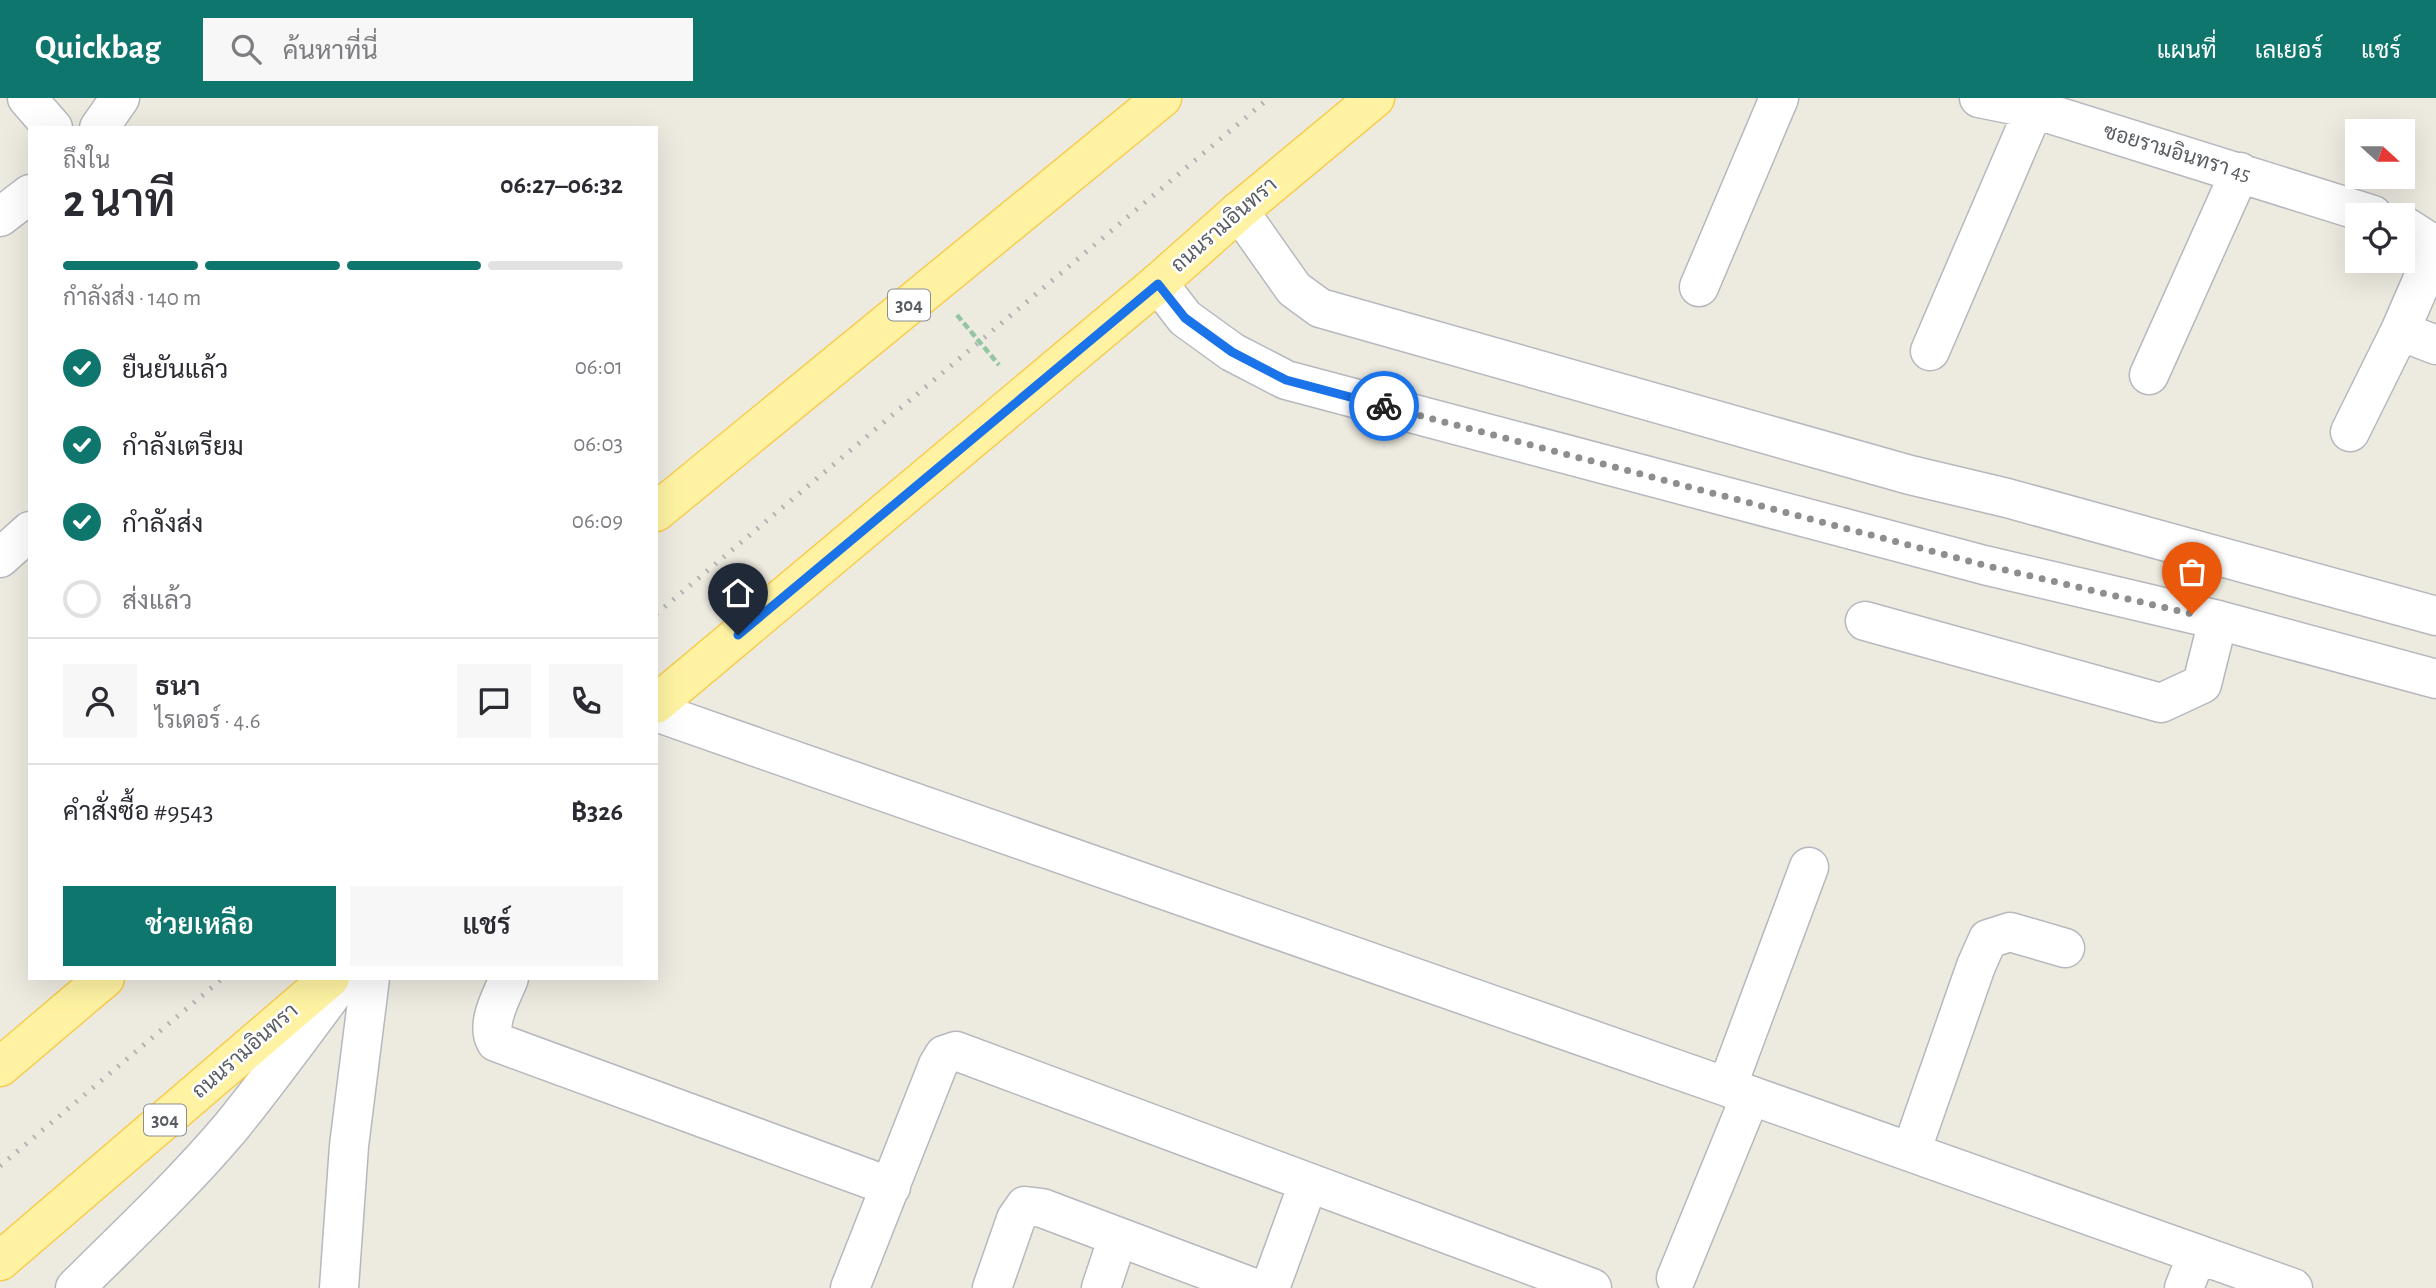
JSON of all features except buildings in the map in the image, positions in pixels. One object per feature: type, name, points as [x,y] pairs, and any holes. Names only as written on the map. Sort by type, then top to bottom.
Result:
[{"type":"main road","name":"304","points":[[658,510],[1162,98]]},
{"type":"main road","name":"ถนนรามอินทรา","points":[[658,702],[1158,284],[1239,211],[1375,98]]},
{"type":"main road","points":[[0,1067],[103,980]]},
{"type":"main road","name":"ถนนรามอินทรา","points":[[0,1261],[328,980]]},
{"type":"street","points":[[27,98],[51,126]]},
{"type":"street","points":[[100,126],[120,98]]},
{"type":"street","points":[[1699,288],[1779,98]]},
{"type":"street","name":"ซอยรามอินทรา 45","points":[[1979,98],[2034,109],[2345,206]]},
{"type":"street","points":[[1930,351],[2034,109]]},
{"type":"street","points":[[2149,375],[2240,172]]},
{"type":"street","points":[[0,217],[28,196]]},
{"type":"street","points":[[1239,211],[1294,289],[1320,307],[1910,475],[2007,498],[2436,616]]},
{"type":"street","points":[[2350,432],[2400,331],[2430,262],[2425,239],[2415,233]]},
{"type":"street","points":[[1158,284],[1185,318],[1232,352],[1286,380],[1984,565],[2218,620],[2436,679]]},
{"type":"street","points":[[2400,331],[2436,345]]},
{"type":"street","points":[[0,558],[28,533]]},
{"type":"street","points":[[1865,621],[2161,703],[2202,684],[2218,620]]},
{"type":"street","points":[[658,713],[1911,1152],[2191,1271],[2293,1288]]},
{"type":"street","points":[[1676,1278],[1739,1092],[1809,867]]},
{"type":"street","points":[[1911,1152],[1987,939],[2010,932],[2065,948]]},
{"type":"street","points":[[75,1288],[177,1186],[229,1129],[343,980]]},
{"type":"street","points":[[339,1288],[349,1146],[370,980]]},
{"type":"street","points":[[508,980],[492,1026],[492,1036],[496,1042],[891,1187]]},
{"type":"street","points":[[850,1288],[938,1065],[944,1055],[956,1051],[1592,1288]]},
{"type":"street","points":[[1269,1288],[1308,1184]]},
{"type":"street","points":[[992,1288],[1016,1219],[1026,1206],[1042,1208],[1254,1288]]},
{"type":"street","points":[[1101,1288],[1118,1237]]},
{"type":"path","points":[[933,286],[1024,395]]},
{"type":"railway","points":[[658,612],[1269,98]]},
{"type":"railway","points":[[0,1166],[221,980]]},
{"type":"way so far","points":[[1384,406],[1984,565],[2192,614]]},
{"type":"route","points":[[738,635],[1158,284],[1185,318],[1232,352],[1286,380],[1384,406]]}]
